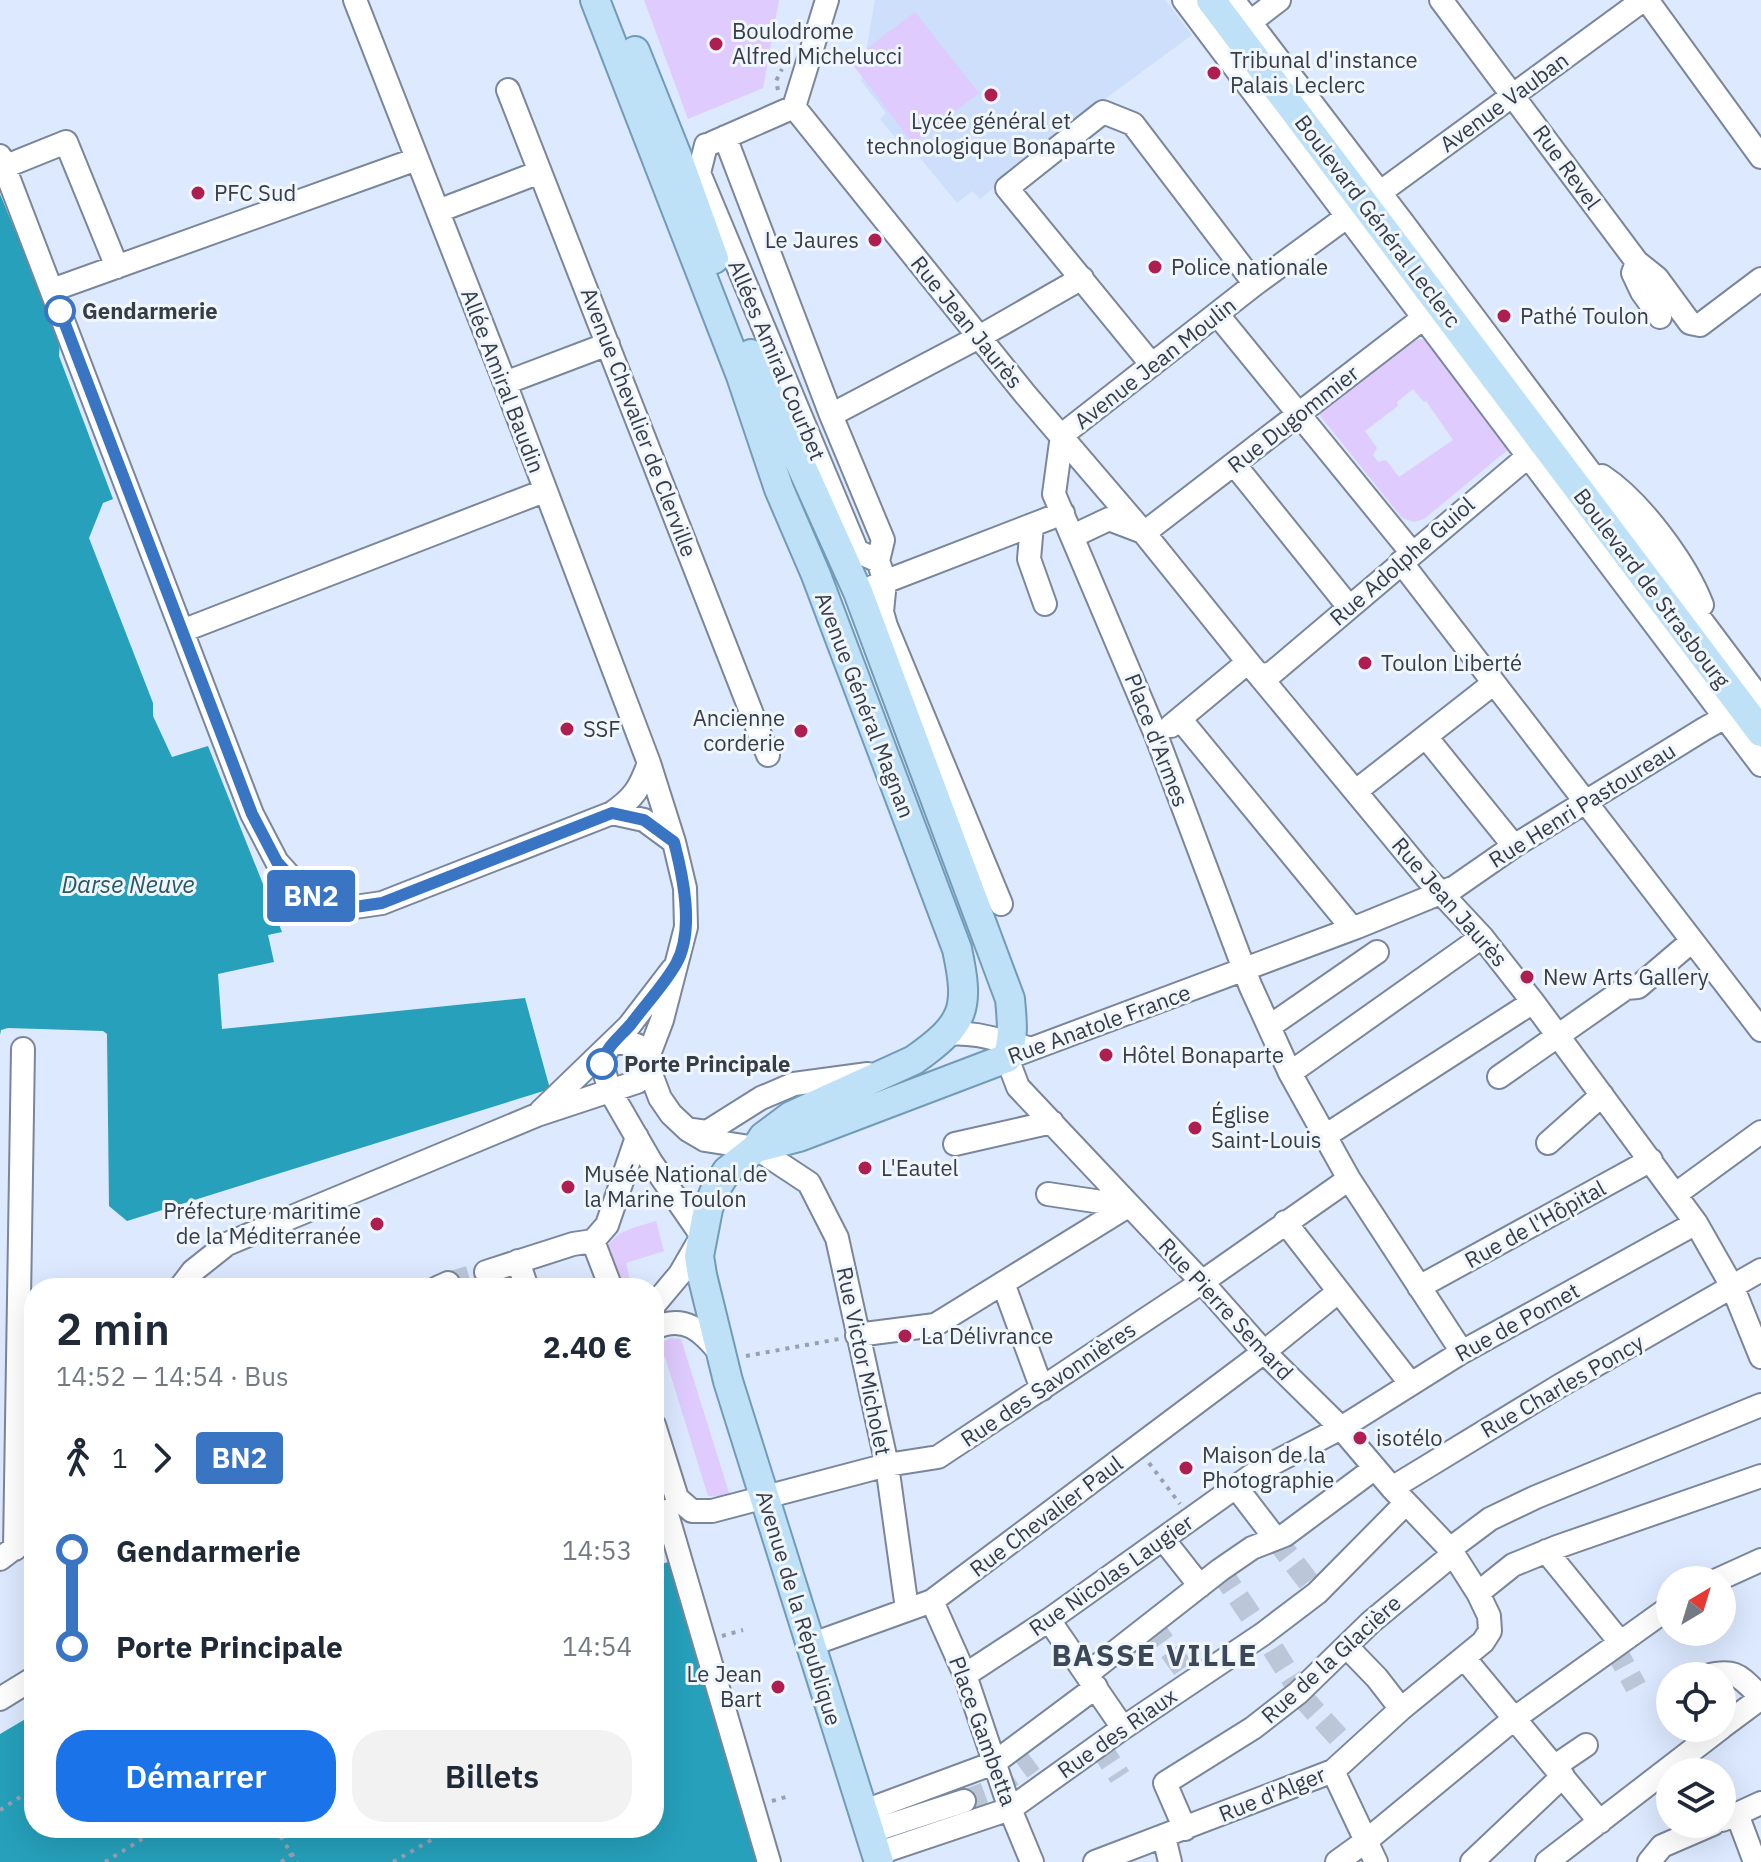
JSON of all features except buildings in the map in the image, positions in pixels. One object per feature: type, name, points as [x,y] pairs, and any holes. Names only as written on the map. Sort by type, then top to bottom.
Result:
[{"type":"main road","points":[[595,0],[613,48],[667,160]]},
{"type":"main road","points":[[614,0],[667,160]]},
{"type":"main road","name":"Boulevard Général Leclerc","points":[[1211,0],[1242,28],[1364,204],[1432,312],[1536,450]]},
{"type":"main road","name":"Avenue Général Magnan","points":[[667,160],[677,217],[741,376],[779,489],[816,575],[957,949],[964,986],[963,1008],[946,1034],[914,1060],[791,1116],[727,1171],[715,1190],[699,1256],[722,1357]]},
{"type":"main road","name":"Avenue Général Magnan","points":[[667,160],[779,421],[858,592],[1010,999],[1018,1051]]},
{"type":"main road","name":"Boulevard de Strasbourg","points":[[1536,450],[1750,704],[1761,732]]},
{"type":"main road","name":"Rue Anatole France","points":[[756,1148],[799,1137],[1018,1051]]},
{"type":"main road","name":"Avenue de la République","points":[[722,1357],[872,1840]]},
{"type":"street","name":"Allée Amiral Baudin","points":[[355,0],[649,763],[674,842],[685,888],[686,927],[662,1020],[646,1062]]},
{"type":"street","points":[[667,160],[794,107],[827,0]]},
{"type":"street","points":[[1184,0],[1364,204],[1583,462],[1627,495],[1647,519],[1690,577],[1712,633],[1750,704],[1761,765]]},
{"type":"street","points":[[1233,0],[1242,28],[1279,0]]},
{"type":"street","name":"Rue Revel","points":[[1441,0],[1637,262],[1657,278],[1690,323],[1710,323]]},
{"type":"street","points":[[1645,0],[1761,157]]},
{"type":"street","name":"Avenue Vauban","points":[[1364,204],[1645,0]]},
{"type":"street","name":"Avenue Chevalier de Clerville","points":[[508,90],[768,755]]},
{"type":"street","name":"Rue Jean Jaurès","points":[[794,107],[1025,394],[1144,533],[1440,893],[1482,937],[1533,1002],[1696,1223],[1733,1288],[1761,1357]]},
{"type":"street","points":[[1152,365],[1007,188],[1103,112],[1133,124],[1255,284]]},
{"type":"street","name":"Allées Amiral Courbet","points":[[716,141],[883,540],[881,571]]},
{"type":"street","name":"Allées Amiral Courbet","points":[[716,141],[699,173],[857,551],[881,571]]},
{"type":"street","points":[[117,267],[66,142],[2,162],[252,814],[277,862],[306,894],[341,909],[382,903],[612,813],[629,802],[641,784],[649,763]]},
{"type":"street","points":[[52,290],[417,159]]},
{"type":"street","points":[[438,211],[540,172]]},
{"type":"street","name":"Avenue Jean Moulin","points":[[1062,435],[1255,284],[1364,204]]},
{"type":"street","points":[[1637,262],[1633,273],[1642,292],[1667,317]]},
{"type":"street","points":[[831,415],[979,337],[1082,278]]},
{"type":"street","points":[[1710,323],[1761,279]]},
{"type":"street","points":[[1710,323],[1761,287]]},
{"type":"street","name":"Rue Dugommier","points":[[1144,533],[1432,312]]},
{"type":"street","points":[[1217,314],[1407,558],[1494,683],[1761,1030]]},
{"type":"street","points":[[505,383],[608,344]]},
{"type":"street","name":"Avenue Général Magnan","points":[[741,376],[841,578],[858,592]]},
{"type":"street","name":"Place d'Armes","points":[[1062,435],[1054,494],[1156,735],[1244,970],[1290,1073],[1349,1179],[1462,1352]]},
{"type":"street","name":"Rue Adolphe Guiol","points":[[1156,735],[1254,669],[1272,673],[1536,450]]},
{"type":"street","points":[[1234,464],[1349,607]]},
{"type":"street","points":[[182,631],[544,491]]},
{"type":"street","points":[[858,592],[881,571],[1063,513]]},
{"type":"street","points":[[1073,536],[1109,519],[1144,533]]},
{"type":"street","points":[[1032,525],[1029,559],[1045,604]]},
{"type":"street","points":[[881,571],[882,612],[886,626],[1001,904]]},
{"type":"street","points":[[1356,791],[1494,683]]},
{"type":"street","name":"Rue Henri Pastoureau","points":[[1440,893],[1455,887],[1514,846],[1750,704]]},
{"type":"street","points":[[1181,720],[1352,928]]},
{"type":"street","points":[[1426,737],[1514,846]]},
{"type":"street","points":[[612,813],[644,820],[674,842]]},
{"type":"street","name":"Rue Anatole France","points":[[1018,1051],[1244,970],[1440,893]]},
{"type":"street","points":[[1290,1073],[1482,937]]},
{"type":"street","points":[[1499,1077],[1626,988],[1638,987],[1692,941]]},
{"type":"street","points":[[1270,1026],[1377,952]]},
{"type":"street","points":[[537,1115],[629,1026],[678,962]]},
{"type":"street","points":[[1325,1136],[1533,1002]]},
{"type":"street","points":[[946,1034],[966,1032],[988,1036],[1018,1051]]},
{"type":"street","points":[[664,1293],[680,1274],[702,1236],[632,1130],[615,1083],[602,1064],[604,1055],[610,1046],[618,1042],[637,1045],[663,1104],[688,1130],[705,1140],[756,1148]]},
{"type":"street","points":[[8,1554],[23,1049]]},
{"type":"street","name":"Rue Pierre Semard","points":[[1018,1051],[1018,1087],[1264,1352],[1341,1428],[1451,1552],[1478,1593]]},
{"type":"street","points":[[188,1278],[227,1244],[615,1083],[642,1076],[646,1062]]},
{"type":"street","points":[[688,1130],[707,1132],[761,1098],[794,1084],[889,1071]]},
{"type":"street","points":[[1548,1143],[1602,1095]]},
{"type":"street","points":[[955,1144],[1052,1122]]},
{"type":"street","points":[[486,1272],[593,1241],[607,1225],[632,1130]]},
{"type":"street","points":[[1676,1194],[1761,1132]]},
{"type":"street","name":"Rue Victor Micholet","points":[[756,1148],[809,1183],[825,1209],[837,1238],[887,1465],[907,1609]]},
{"type":"street","name":"Rue de l'Hôpital","points":[[1419,1287],[1651,1160]]},
{"type":"street","name":"Rue des Savonnières","points":[[769,1862],[670,1522],[887,1465],[938,1457],[1202,1282],[1349,1179]]},
{"type":"street","points":[[1048,1194],[1128,1206]]},
{"type":"street","points":[[857,1335],[935,1325],[1128,1206]]},
{"type":"street","points":[[1285,1222],[1410,1383]]},
{"type":"street","name":"Rue de Pomet","points":[[1341,1428],[1462,1352],[1696,1223]]},
{"type":"street","points":[[593,1241],[607,1278]]},
{"type":"street","points":[[518,1261],[524,1278]]},
{"type":"street","name":"Rue Charles Poncy","points":[[1399,1495],[1561,1385],[1761,1270]]},
{"type":"street","points":[[1003,1283],[1042,1389]]},
{"type":"street","name":"Rue Chevalier Paul","points":[[810,1645],[932,1601],[1264,1352],[1338,1292]]},
{"type":"street","points":[[664,1326],[678,1323],[691,1325],[703,1333],[722,1357]]},
{"type":"street","name":"Rue de la Glacière","points":[[1175,1833],[1165,1783],[1253,1728],[1299,1692],[1371,1622],[1490,1519],[1761,1405]]},
{"type":"street","name":"Rue Nicolas Laugier","points":[[965,1675],[1049,1620],[1258,1471],[1341,1428]]},
{"type":"street","points":[[664,1457],[677,1498],[692,1511],[712,1511]]},
{"type":"street","points":[[872,1840],[994,1763],[1200,1586],[1252,1548],[1285,1535],[1375,1468]]},
{"type":"street","points":[[1478,1593],[1513,1565],[1546,1551],[1761,1476]]},
{"type":"street","points":[[1236,1487],[1275,1538]]},
{"type":"street","name":"Rue des Riaux","points":[[872,1840],[1010,1809],[1123,1728],[1265,1637],[1317,1593],[1399,1495]]},
{"type":"street","points":[[1163,1539],[1200,1586]]},
{"type":"street","points":[[8,1554],[24,1541]]},
{"type":"street","points":[[1546,1551],[1620,1642]]},
{"type":"street","points":[[1736,1571],[1761,1560]]},
{"type":"street","name":"Rue d'Alger","points":[[1095,1862],[1333,1771],[1348,1747],[1465,1659],[1490,1631],[1489,1616],[1478,1593]]},
{"type":"street","name":"Place Gambetta","points":[[932,1601],[965,1675],[1010,1809],[1032,1862]]},
{"type":"street","points":[[1337,1862],[1515,1718],[1656,1617]]},
{"type":"street","points":[[1049,1620],[1123,1728]]},
{"type":"street","points":[[1347,1647],[1401,1709]]},
{"type":"street","points":[[1465,1659],[1600,1822]]},
{"type":"street","points":[[1736,1675],[1761,1697],[1736,1717]]},
{"type":"street","points":[[0,1699],[24,1684]]},
{"type":"street","points":[[1547,1862],[1703,1742]]},
{"type":"street","points":[[1472,1862],[1586,1745]]},
{"type":"street","points":[[1333,1771],[1376,1862]]},
{"type":"street","points":[[872,1840],[964,1801]]},
{"type":"street","points":[[1736,1814],[1761,1803]]},
{"type":"street","points":[[1736,1828],[1755,1862]]},
{"type":"street","points":[[1170,1862],[1175,1833]]},
{"type":"street","points":[[1649,1862],[1662,1846],[1681,1838]]},
{"type":"path","points":[[722,1357],[857,1335]]},
{"type":"path","points":[[1137,1447],[1191,1519]]},
{"type":"path","points":[[0,1810],[24,1794]]},
{"type":"path","points":[[105,1862],[144,1838]]},
{"type":"path","points":[[282,1838],[297,1862]]},
{"type":"path","points":[[393,1862],[435,1838]]},
{"type":"path","points":[[281,1862],[292,1854]]},
{"type":"shaded area","name":"Boulodrome Alfred Michelucci","points":[[644,0],[779,0],[763,88],[688,119]]},
{"type":"shaded area","name":"Lycée général et technologique Bonaparte","points":[[875,0],[1165,0],[1192,35],[1098,104],[980,199],[972,191],[957,203],[907,142],[902,146],[880,119],[886,113],[861,81]]},
{"type":"shaded area","points":[[915,12],[979,93],[913,144],[850,61]]},
{"type":"shaded area","points":[[1420,339],[1431,341],[1510,448],[1424,519],[1414,522],[1402,518],[1318,413],[1411,342]],"holes":[[[1413,389],[1453,440],[1399,477],[1386,460],[1378,462],[1373,455],[1377,448],[1365,431],[1398,406],[1397,402]]]},
{"type":"shaded area","points":[[656,1221],[664,1251],[626,1263],[630,1278],[610,1278],[602,1256],[618,1236]]},
{"type":"shaded area","points":[[681,1339],[730,1496],[708,1496],[664,1357],[664,1341]]},
{"type":"water","name":"Darse Neuve","points":[[0,194],[60,339],[59,356],[113,499],[103,503],[89,538],[153,703],[153,716],[172,757],[208,746],[282,932],[268,935],[274,962],[218,974],[222,1029],[525,998],[550,1089],[127,1221],[109,1206],[107,1034],[103,1031],[8,1028],[1,1030],[0,1035]]},
{"type":"water","points":[[672,1561],[763,1862],[0,1862],[0,1734],[24,1720],[24,1838],[664,1838],[664,1563]]},
{"type":"tunnel","points":[[465,1278],[486,1272]]},
{"type":"tunnel","points":[[1275,1538],[1317,1593]]},
{"type":"tunnel","points":[[1220,1570],[1263,1634]]},
{"type":"tunnel","points":[[1151,1624],[1192,1681]]},
{"type":"tunnel","points":[[1614,1647],[1636,1687]]},
{"type":"tunnel","points":[[1273,1649],[1297,1687]]},
{"type":"tunnel","points":[[1301,1696],[1342,1741]]},
{"type":"tunnel","points":[[1099,1745],[1120,1777]]},
{"type":"tunnel","points":[[964,1801],[991,1791],[1033,1760]]},
{"type":"bus line","name":"BN2","points":[[60,311],[252,814],[277,862],[306,894],[341,909],[382,903],[612,813],[644,820],[674,842],[685,888],[686,927],[678,962],[610,1046],[602,1064]]},
{"type":"place","name":"Boulodrome Alfred Michelucci","points":[[716,44]]},
{"type":"place","name":"Tribunal d'instance Palais Leclerc","points":[[1214,73]]},
{"type":"place","name":"Lycée général et technologique Bonaparte","points":[[991,95]]},
{"type":"place","name":"PFC Sud","points":[[198,193]]},
{"type":"place","name":"Le Jaures","points":[[875,240]]},
{"type":"place","name":"Police nationale","points":[[1155,267]]},
{"type":"place","name":"Gendarmerie","points":[[60,311]]},
{"type":"place","name":"Pathé Toulon","points":[[1504,316]]},
{"type":"place","name":"Toulon Liberté","points":[[1365,663]]},
{"type":"place","name":"SSF","points":[[567,729]]},
{"type":"place","name":"Ancienne corderie","points":[[801,731]]},
{"type":"place","name":"New Arts Gallery","points":[[1527,977]]},
{"type":"place","name":"Hôtel Bonaparte","points":[[1106,1055]]},
{"type":"place","name":"Porte Principale","points":[[602,1064]]},
{"type":"place","name":"Église Saint-Louis","points":[[1195,1128]]},
{"type":"place","name":"L'Eautel","points":[[865,1168]]},
{"type":"place","name":"Musée National de la Marine Toulon","points":[[568,1187]]},
{"type":"place","name":"Préfecture maritime de la Méditerranée","points":[[377,1224]]},
{"type":"place","name":"La Délivrance","points":[[905,1336]]},
{"type":"place","name":"isotélo","points":[[1360,1438]]},
{"type":"place","name":"Maison de la Photographie","points":[[1186,1468]]},
{"type":"place","name":"Le Jean Bart","points":[[778,1687]]},
{"type":"district","name":"BASSE VILLE","points":[[1155,1656]]}]
